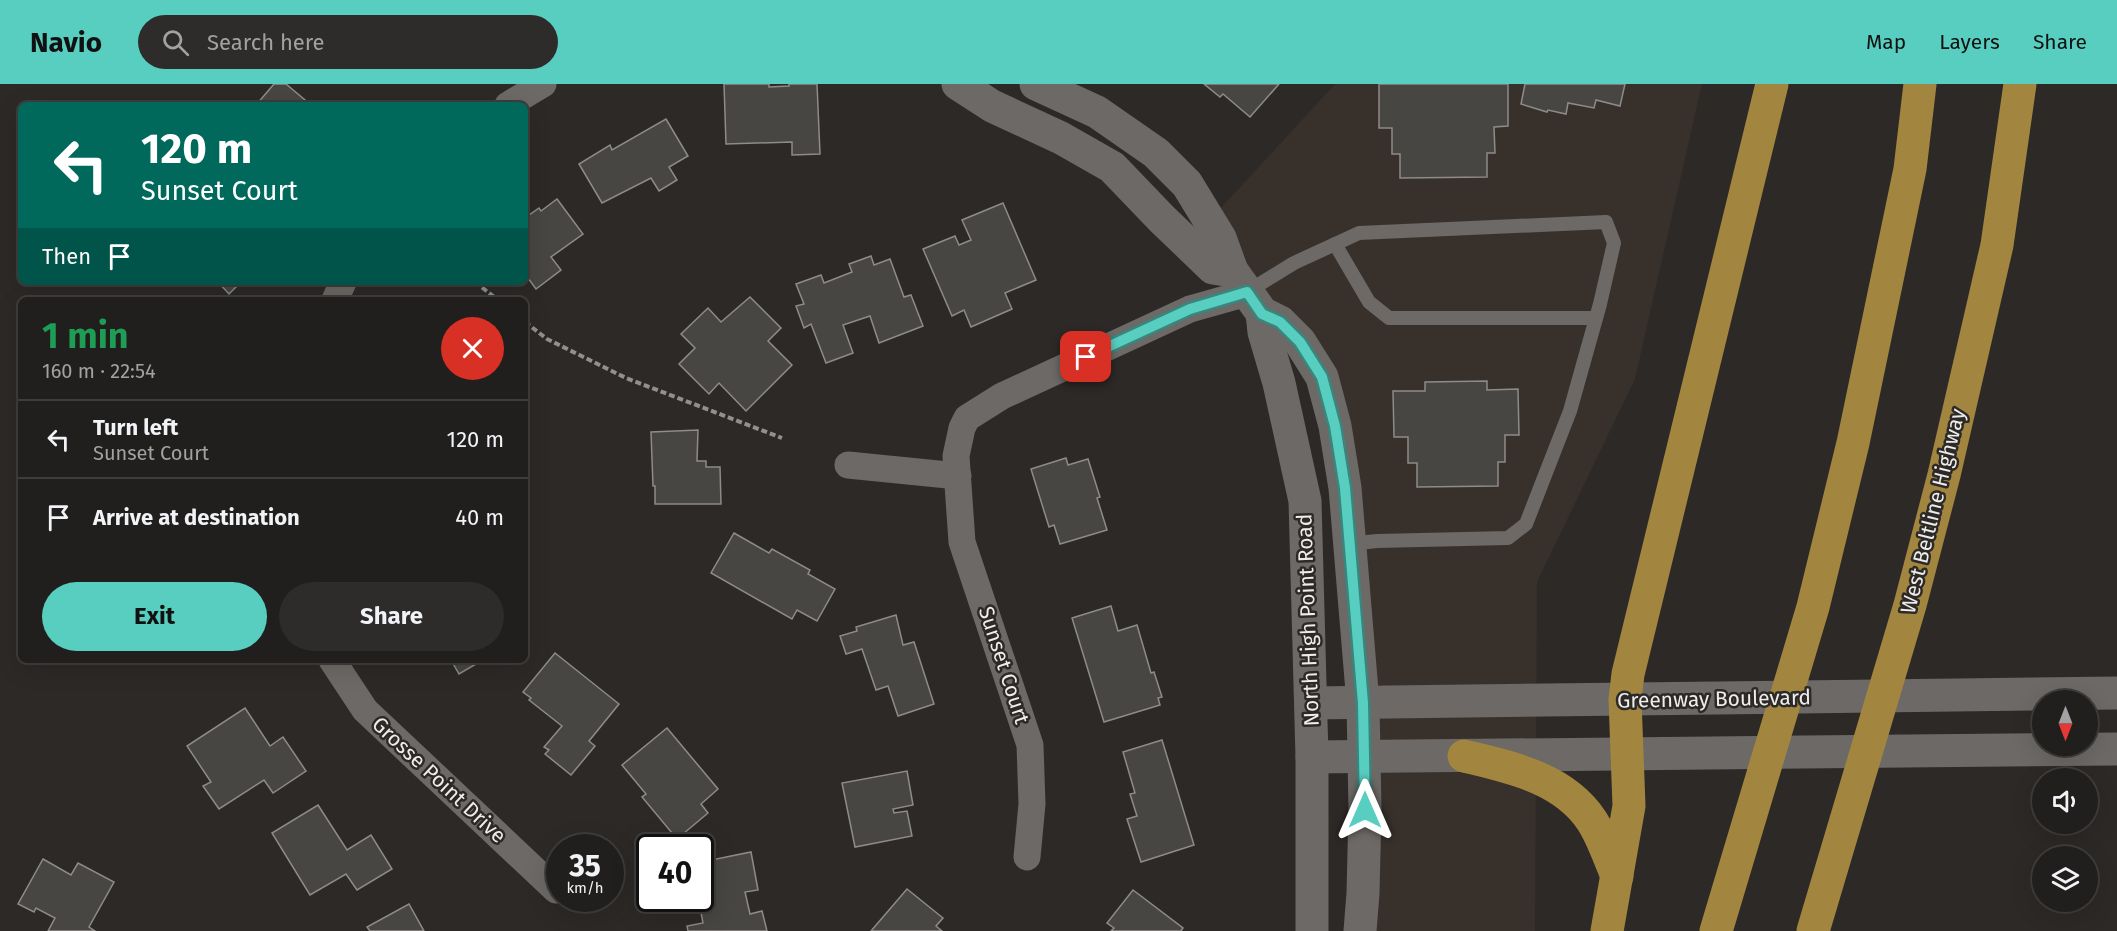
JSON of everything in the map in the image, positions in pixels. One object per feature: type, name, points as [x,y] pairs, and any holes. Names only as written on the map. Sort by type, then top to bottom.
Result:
[{"type":"highway","points":[[1607,931],[1629,806],[1625,700],[1629,674],[1772,84]]},
{"type":"highway","points":[[1716,931],[1813,607],[1853,443],[1905,192],[1920,84]]},
{"type":"highway","name":"West Beltline Highway","points":[[1814,931],[1910,605],[1944,475],[1997,244],[2020,84]]},
{"type":"highway","points":[[1464,756],[1529,774],[1565,794],[1593,822],[1617,876]]},
{"type":"street","points":[[513,102],[543,84]]},
{"type":"street","name":"North High Point Road","points":[[957,84],[992,106],[1061,138],[1112,167],[1213,267],[1247,292],[1280,322],[1300,342],[1322,377],[1335,426],[1345,488],[1363,703],[1365,756],[1363,893],[1360,931]]},
{"type":"street","name":"North High Point Road","points":[[1036,84],[1097,112],[1156,153],[1187,184],[1220,238],[1264,332],[1285,406],[1305,501],[1312,757],[1312,931]]},
{"type":"street","name":"Sunset Court","points":[[1027,857],[1032,804],[1030,745],[962,542],[956,456],[962,428],[968,418],[1002,396],[1190,309],[1247,292]]},
{"type":"street","points":[[848,465],[958,476]]},
{"type":"street","name":"Grosse Point Drive","points":[[334,663],[364,710],[546,881]]},
{"type":"street","name":"Greenway Boulevard","points":[[1311,703],[2117,693]]},
{"type":"street","points":[[1312,757],[2117,749]]},
{"type":"lane","points":[[1247,292],[1294,263],[1359,232],[1606,222],[1614,243],[1596,318],[1570,411],[1526,524],[1508,538],[1377,541],[1349,544]]},
{"type":"lane","points":[[1335,243],[1369,302],[1389,318],[1596,318]]},
{"type":"path","points":[[479,285],[494,297]]},
{"type":"path","points":[[528,324],[547,339],[626,378],[782,438]]},
{"type":"shaded area","points":[[1335,84],[1702,84],[1635,379],[1537,582],[1535,931],[1360,931],[1335,426],[1209,221]]},
{"type":"building","points":[[274,84],[286,84],[307,102],[259,102]]},
{"type":"building","points":[[724,84],[769,84],[769,87],[817,84],[820,154],[792,155],[792,142],[726,144]]},
{"type":"building","points":[[1204,84],[1279,84],[1250,117],[1223,94],[1220,97]]},
{"type":"building","points":[[1379,84],[1508,84],[1508,126],[1494,127],[1495,153],[1487,153],[1487,177],[1400,178],[1400,154],[1392,154],[1392,128],[1379,128]]},
{"type":"building","points":[[1525,84],[1625,84],[1620,106],[1596,100],[1594,108],[1568,103],[1566,114],[1548,110],[1547,112],[1521,104]]},
{"type":"building","points":[[666,119],[688,156],[669,167],[677,180],[659,191],[651,178],[602,203],[579,164],[610,145],[612,150]]},
{"type":"building","points":[[557,199],[583,234],[551,257],[561,270],[536,289],[528,278],[528,216],[539,208],[541,211]]},
{"type":"building","points":[[1003,203],[1036,280],[1005,293],[1012,309],[971,327],[964,310],[952,316],[923,249],[955,236],[959,245],[971,240],[962,220]]},
{"type":"building","points":[[871,256],[874,265],[890,259],[904,297],[911,295],[923,326],[879,343],[870,316],[843,325],[853,353],[826,363],[811,324],[804,328],[796,306],[804,304],[796,284],[821,275],[824,283],[852,272],[849,264]]},
{"type":"building","points":[[221,285],[238,285],[229,294]]},
{"type":"building","points":[[750,297],[781,328],[768,341],[792,365],[746,411],[719,383],[709,394],[679,364],[695,348],[681,334],[708,308],[721,322]]},
{"type":"building","points":[[1487,381],[1487,390],[1518,389],[1519,435],[1505,435],[1505,462],[1498,462],[1498,486],[1417,487],[1417,463],[1408,463],[1408,437],[1394,437],[1393,391],[1425,391],[1425,382]]},
{"type":"building","points":[[698,430],[697,461],[706,461],[706,467],[720,467],[721,504],[655,504],[651,432]]},
{"type":"building","points":[[1066,458],[1068,465],[1088,459],[1107,530],[1060,544],[1054,525],[1049,527],[1031,469]]},
{"type":"building","points":[[734,533],[769,553],[772,549],[810,570],[808,574],[835,589],[817,621],[797,610],[792,619],[711,573]]},
{"type":"building","points":[[1111,606],[1118,631],[1137,625],[1151,673],[1154,672],[1162,697],[1158,698],[1160,705],[1104,722],[1072,618]]},
{"type":"building","points":[[896,615],[903,645],[914,642],[934,704],[898,716],[888,686],[876,690],[862,649],[846,654],[840,636],[857,631],[856,627]]},
{"type":"building","points":[[555,653],[619,704],[589,741],[595,746],[571,775],[545,754],[549,750],[544,747],[562,726],[529,700],[531,698],[523,692]]},
{"type":"building","points":[[453,663],[478,663],[459,674]]},
{"type":"building","points":[[245,708],[270,746],[283,737],[306,771],[273,793],[264,780],[219,809],[203,786],[211,782],[187,746]]},
{"type":"building","points":[[667,728],[718,789],[701,804],[708,813],[683,834],[673,834],[642,797],[646,794],[622,765]]},
{"type":"building","points":[[1162,740],[1194,845],[1141,862],[1127,819],[1137,816],[1130,794],[1135,793],[1123,752]]},
{"type":"building","points":[[907,771],[913,805],[893,809],[894,813],[907,811],[912,836],[855,847],[842,783]]},
{"type":"building","points":[[318,805],[347,850],[371,835],[392,869],[357,890],[346,874],[310,895],[272,833]]},
{"type":"building","points":[[751,852],[758,890],[745,892],[750,914],[762,911],[767,931],[688,931],[687,926],[703,923],[701,912],[714,912],[714,860]]},
{"type":"building","points":[[43,859],[71,875],[78,863],[114,882],[89,927],[95,931],[48,931],[55,918],[36,908],[34,912],[18,904]]},
{"type":"building","points":[[907,889],[943,918],[936,926],[942,931],[871,931]]},
{"type":"building","points":[[1133,890],[1183,928],[1181,931],[1111,931],[1114,928],[1107,923]]},
{"type":"building","points":[[409,904],[424,931],[370,931],[367,927]]},
{"type":"route","points":[[1086,357],[1190,309],[1247,292],[1262,314],[1280,322],[1300,342],[1322,377],[1335,426],[1345,488],[1363,703],[1365,810]]}]
